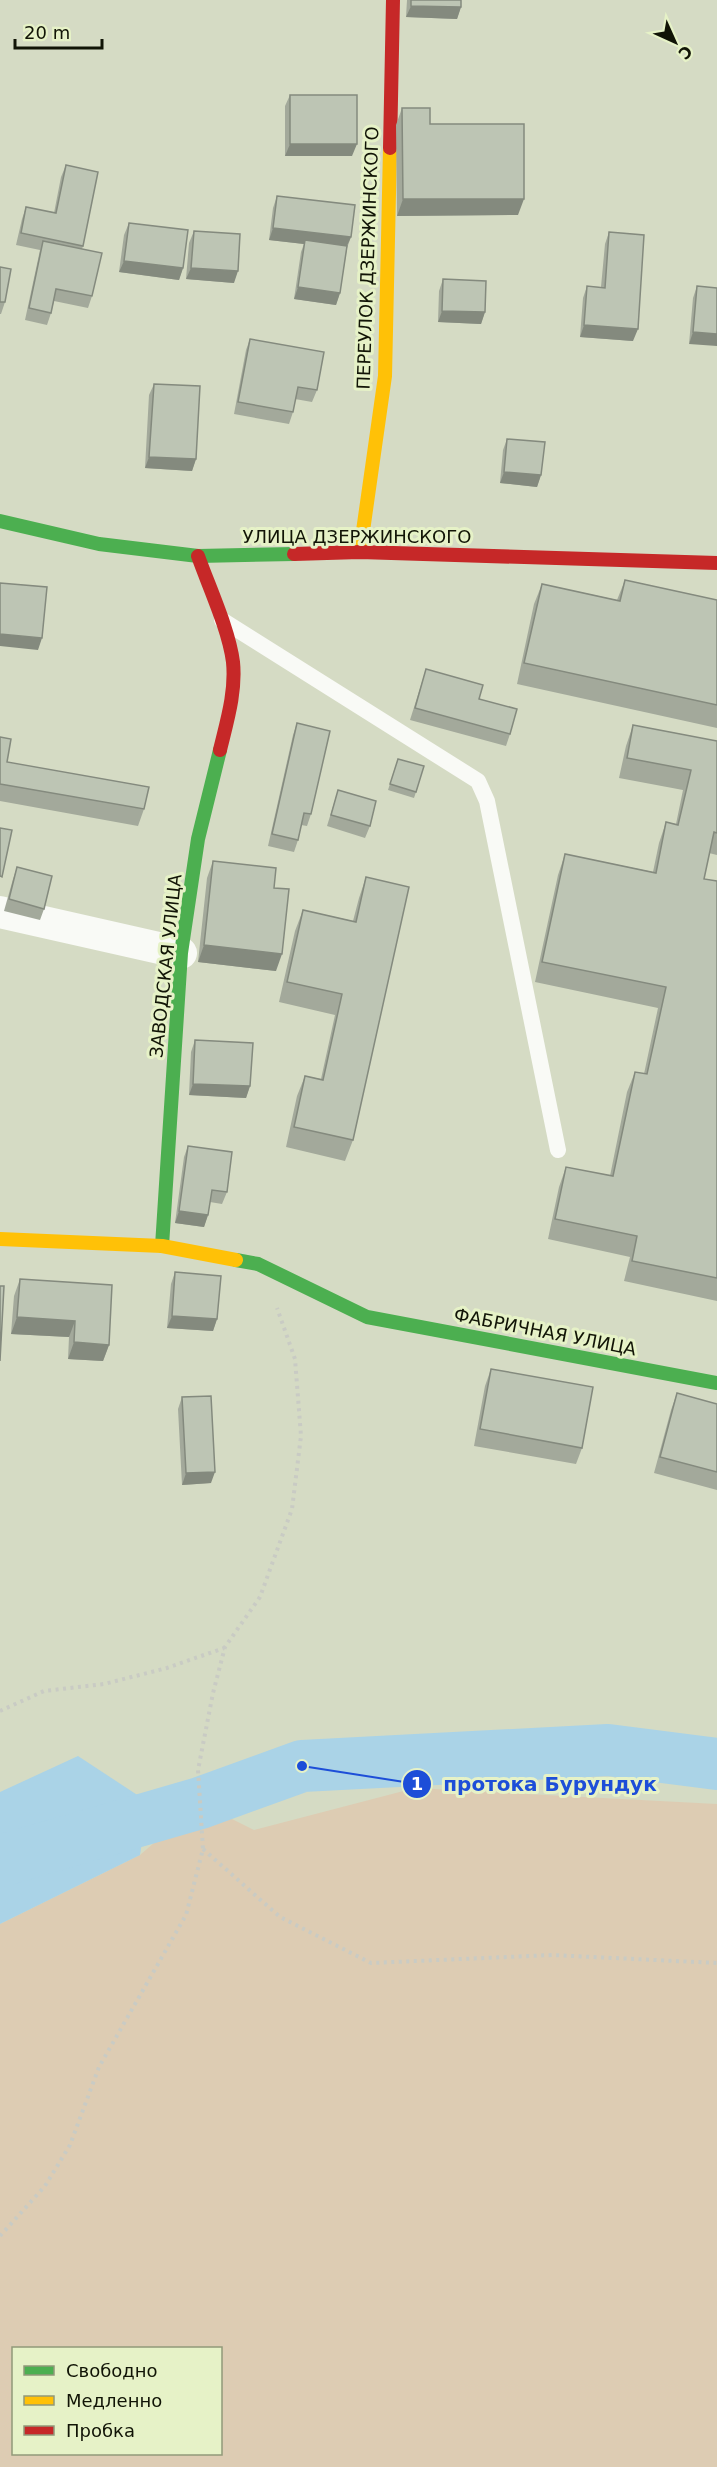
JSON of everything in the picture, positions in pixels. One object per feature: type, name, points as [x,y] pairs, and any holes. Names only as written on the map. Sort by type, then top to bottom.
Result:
[{"type":"street","name":"ПЕРЕУЛОК ДЗЕРЖИНСКОГО","points":[[360,552],[385,376],[393,0]]},
{"type":"street","name":"УЛИЦА ДЗЕРЖИНСКОГО","points":[[0,520],[99,544],[198,556],[360,552],[717,563]]},
{"type":"street","name":"ЗАВОДСКАЯ УЛИЦА","points":[[162,1246],[181,953],[198,839],[232,702],[232,662],[221,619],[198,556]]},
{"type":"street","points":[[0,912],[181,953]]},
{"type":"street","points":[[0,1239],[162,1246]]},
{"type":"street","name":"ФАБРИЧНАЯ УЛИЦА","points":[[162,1246],[258,1264],[367,1317],[717,1383]]},
{"type":"lane","points":[[221,619],[478,781],[487,801],[558,1149]]},
{"type":"path","points":[[0,2236],[45,2186],[70,2145],[99,2067],[186,1915],[203,1849],[198,1770],[213,1693],[225,1647],[260,1597],[292,1509],[301,1436],[295,1359],[277,1307]]},
{"type":"path","points":[[0,1711],[44,1691],[104,1684],[167,1668],[225,1647]]},
{"type":"path","points":[[203,1849],[280,1917],[371,1963],[552,1955],[717,1963]]},
{"type":"shaded area","points":[[415,1788],[717,1804],[717,2467],[0,2467],[0,1924],[140,1855],[200,1803],[254,1830]]},
{"type":"water","points":[[78,1756],[148,1802],[140,1855],[0,1924],[0,1792]]},
{"type":"building","points":[[411,0],[461,0],[461,7],[411,6]]},
{"type":"building","points":[[290,95],[357,95],[357,144],[290,144]]},
{"type":"building","points":[[402,108],[430,108],[430,124],[524,124],[524,199],[403,199]]},
{"type":"building","points":[[66,165],[98,172],[83,246],[21,233],[26,207],[56,213]]},
{"type":"building","points":[[277,196],[355,205],[351,237],[273,228]]},
{"type":"building","points":[[129,223],[188,230],[183,268],[124,261]]},
{"type":"building","points":[[194,231],[240,234],[238,271],[191,268]]},
{"type":"building","points":[[609,232],[644,235],[638,329],[584,325],[587,286],[605,288]]},
{"type":"building","points":[[305,240],[347,246],[340,293],[298,287]]},
{"type":"building","points":[[43,241],[102,253],[92,296],[56,289],[51,313],[29,308]]},
{"type":"building","points":[[0,267],[11,269],[5,302],[0,302]]},
{"type":"building","points":[[443,279],[486,281],[485,312],[442,311]]},
{"type":"building","points":[[697,286],[717,288],[717,334],[693,332]]},
{"type":"building","points":[[250,339],[324,352],[317,390],[298,387],[293,412],[238,402]]},
{"type":"building","points":[[154,384],[200,386],[196,459],[149,457]]},
{"type":"building","points":[[507,439],[545,442],[541,475],[504,472]]},
{"type":"building","points":[[625,580],[717,600],[717,705],[524,663],[542,584],[620,601]]},
{"type":"building","points":[[0,583],[47,587],[42,638],[0,634]]},
{"type":"building","points":[[426,669],[483,685],[479,699],[517,709],[510,734],[415,708]]},
{"type":"building","points":[[297,723],[330,731],[311,814],[304,813],[298,840],[272,834]]},
{"type":"building","points":[[633,725],[717,741],[717,833],[714,832],[704,879],[717,881],[717,1278],[632,1261],[637,1236],[555,1219],[566,1167],[613,1176],[635,1072],[647,1074],[666,987],[542,962],[565,854],[656,873],[666,822],[678,825],[691,770],[627,758]]},
{"type":"building","points":[[0,737],[11,739],[7,762],[149,787],[144,809],[0,784]]},
{"type":"building","points":[[398,759],[424,766],[416,792],[390,784]]},
{"type":"building","points":[[338,790],[376,801],[370,826],[331,815]]},
{"type":"building","points":[[0,828],[12,830],[2,877],[0,876]]},
{"type":"building","points":[[213,861],[276,868],[274,888],[289,889],[282,954],[204,945]]},
{"type":"building","points":[[17,867],[52,876],[44,909],[9,899]]},
{"type":"building","points":[[366,877],[409,887],[353,1140],[294,1127],[305,1076],[323,1080],[342,994],[287,982],[303,910],[356,922]]},
{"type":"building","points":[[195,1040],[253,1043],[250,1086],[193,1084]]},
{"type":"building","points":[[188,1146],[232,1152],[227,1192],[212,1190],[208,1215],[179,1211]]},
{"type":"building","points":[[175,1272],[221,1276],[217,1319],[172,1316]]},
{"type":"building","points":[[20,1279],[112,1285],[109,1345],[74,1342],[75,1321],[17,1317]]},
{"type":"building","points":[[0,1286],[4,1286],[0,1361]]},
{"type":"building","points":[[491,1369],[593,1387],[582,1448],[480,1429]]},
{"type":"building","points":[[677,1393],[717,1404],[717,1472],[660,1457]]},
{"type":"building","points":[[211,1396],[215,1472],[186,1473],[182,1397]]},
{"type":"waterway","points":[[0,1861],[200,1803],[302,1766],[608,1750],[717,1764]]},
{"type":"traffic: fast","points":[[0,521],[99,544],[198,556],[294,554]]},
{"type":"traffic: fast","points":[[162,1246],[181,953],[198,839],[220,750]]},
{"type":"traffic: fast","points":[[236,1260],[258,1264],[367,1317],[717,1383]]},
{"type":"traffic: slow","points":[[360,552],[385,376],[390,148]]},
{"type":"traffic: slow","points":[[0,1239],[162,1246],[236,1260]]},
{"type":"traffic: jam","points":[[390,148],[393,0]]},
{"type":"traffic: jam","points":[[294,554],[360,552],[717,563]]},
{"type":"traffic: jam","points":[[198,556],[223,623],[233,662],[232,695],[220,750]]},
{"type":"place","name":"протока Бурундук","points":[[302,1766]]}]
